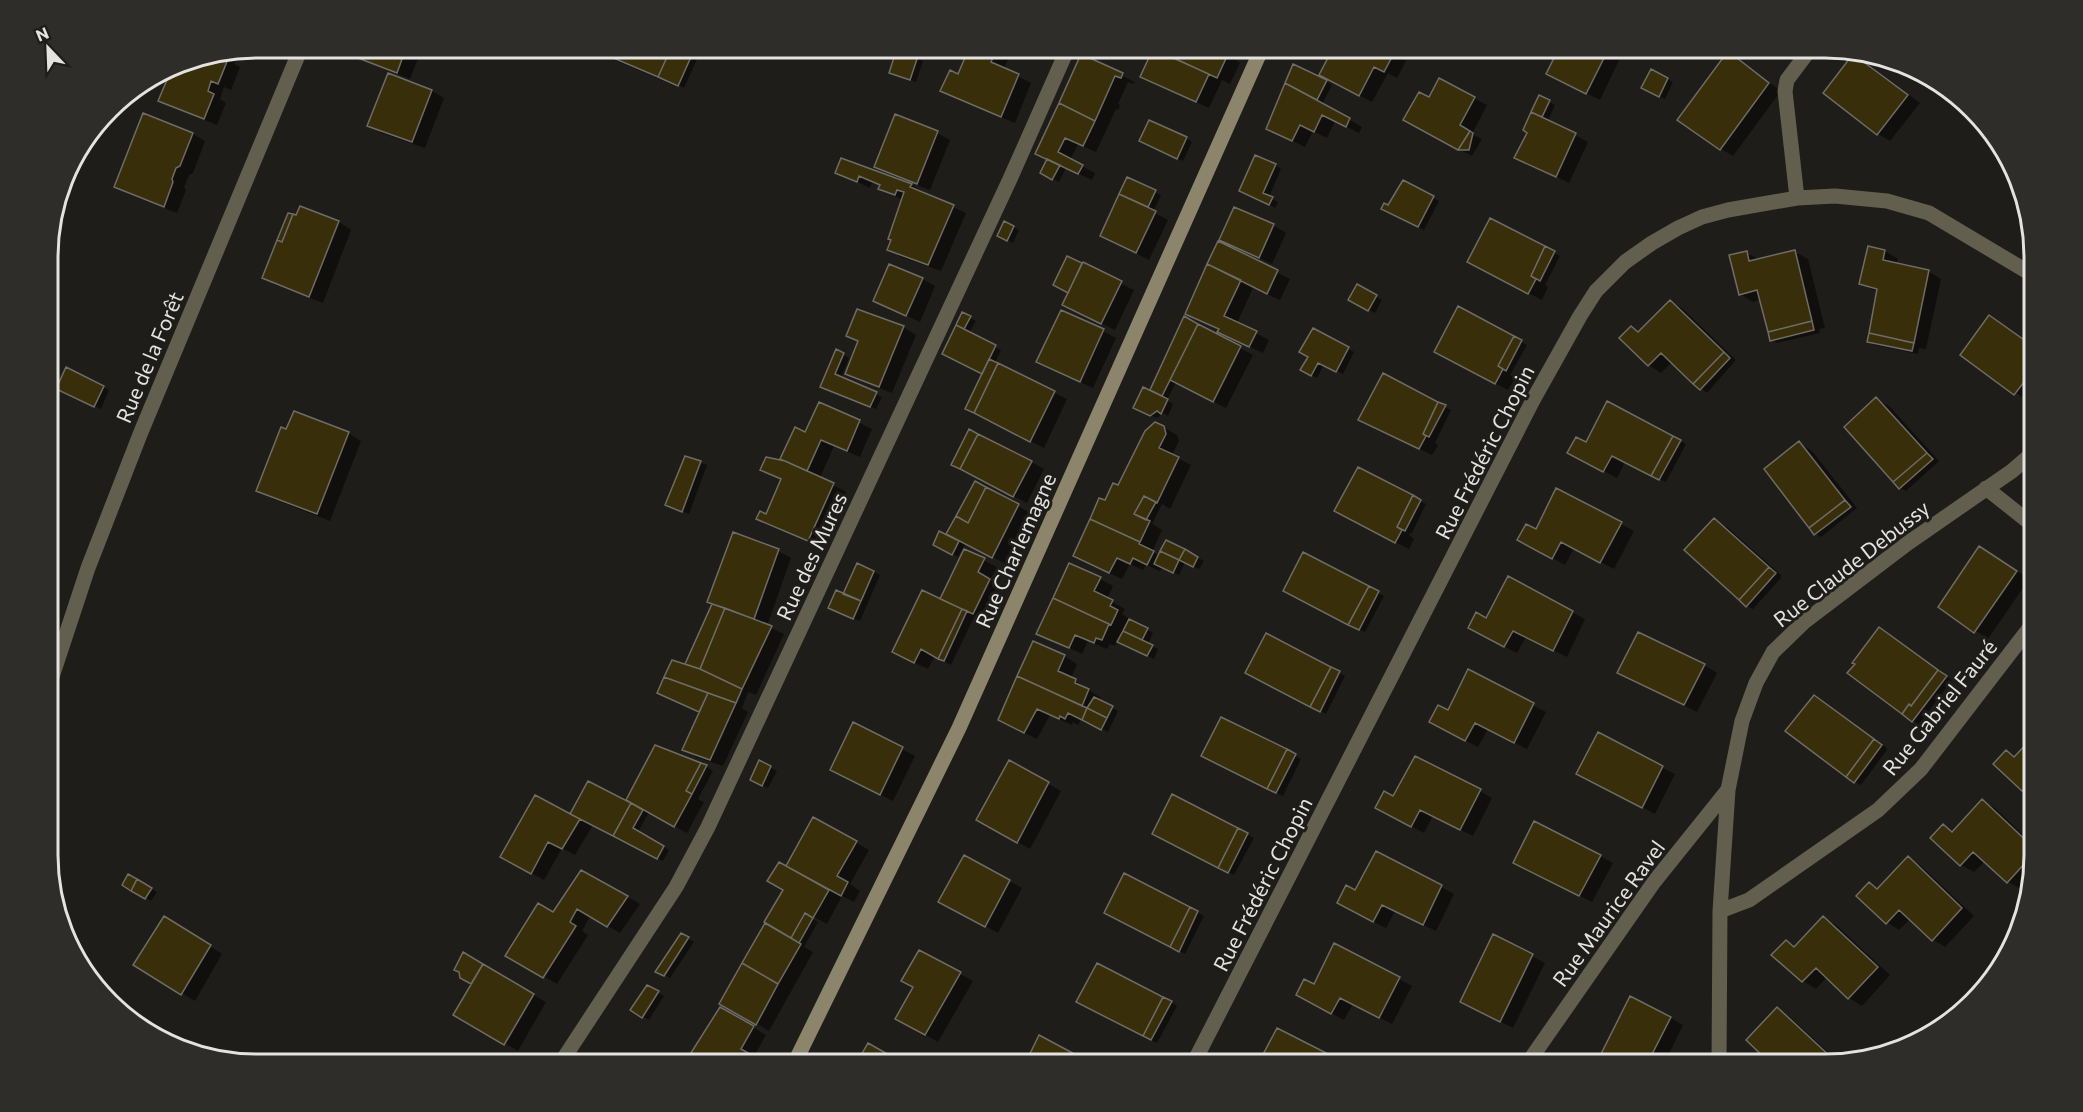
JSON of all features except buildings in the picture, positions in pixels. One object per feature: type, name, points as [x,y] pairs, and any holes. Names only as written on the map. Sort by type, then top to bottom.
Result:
[{"type":"street","name":"Rue des Mures","points":[[567,1054],[676,887],[708,827],[1010,179],[1063,58]]},
{"type":"street","name":"Rue Charlemagne","points":[[799,1054],[959,728],[1257,58]]},
{"type":"street","points":[[1797,198],[1785,91],[1787,80],[1803,58]]},
{"type":"street","name":"Rue de la Forêt","points":[[58,658],[88,568],[136,442],[296,59]]},
{"type":"street","name":"Rue Frédéric Chopin","points":[[1198,1053],[1533,399],[1596,291],[1625,262],[1678,228],[1702,218],[1728,210],[1797,198],[1835,196],[1887,201],[1929,213],[2024,270]]},
{"type":"street","name":"Rue Claude Debussy","points":[[1719,1053],[1720,911],[1728,790],[1742,721],[1756,683],[1773,652],[1804,621],[1908,543],[2024,461]]},
{"type":"street","points":[[1986,488],[2024,518]]},
{"type":"street","name":"Rue Gabriel Fauré","points":[[1720,911],[1749,900],[1878,810],[1921,769],[2024,635]]},
{"type":"street","name":"Rue Maurice Ravel","points":[[1535,1053],[1654,882],[1728,790]]}]
